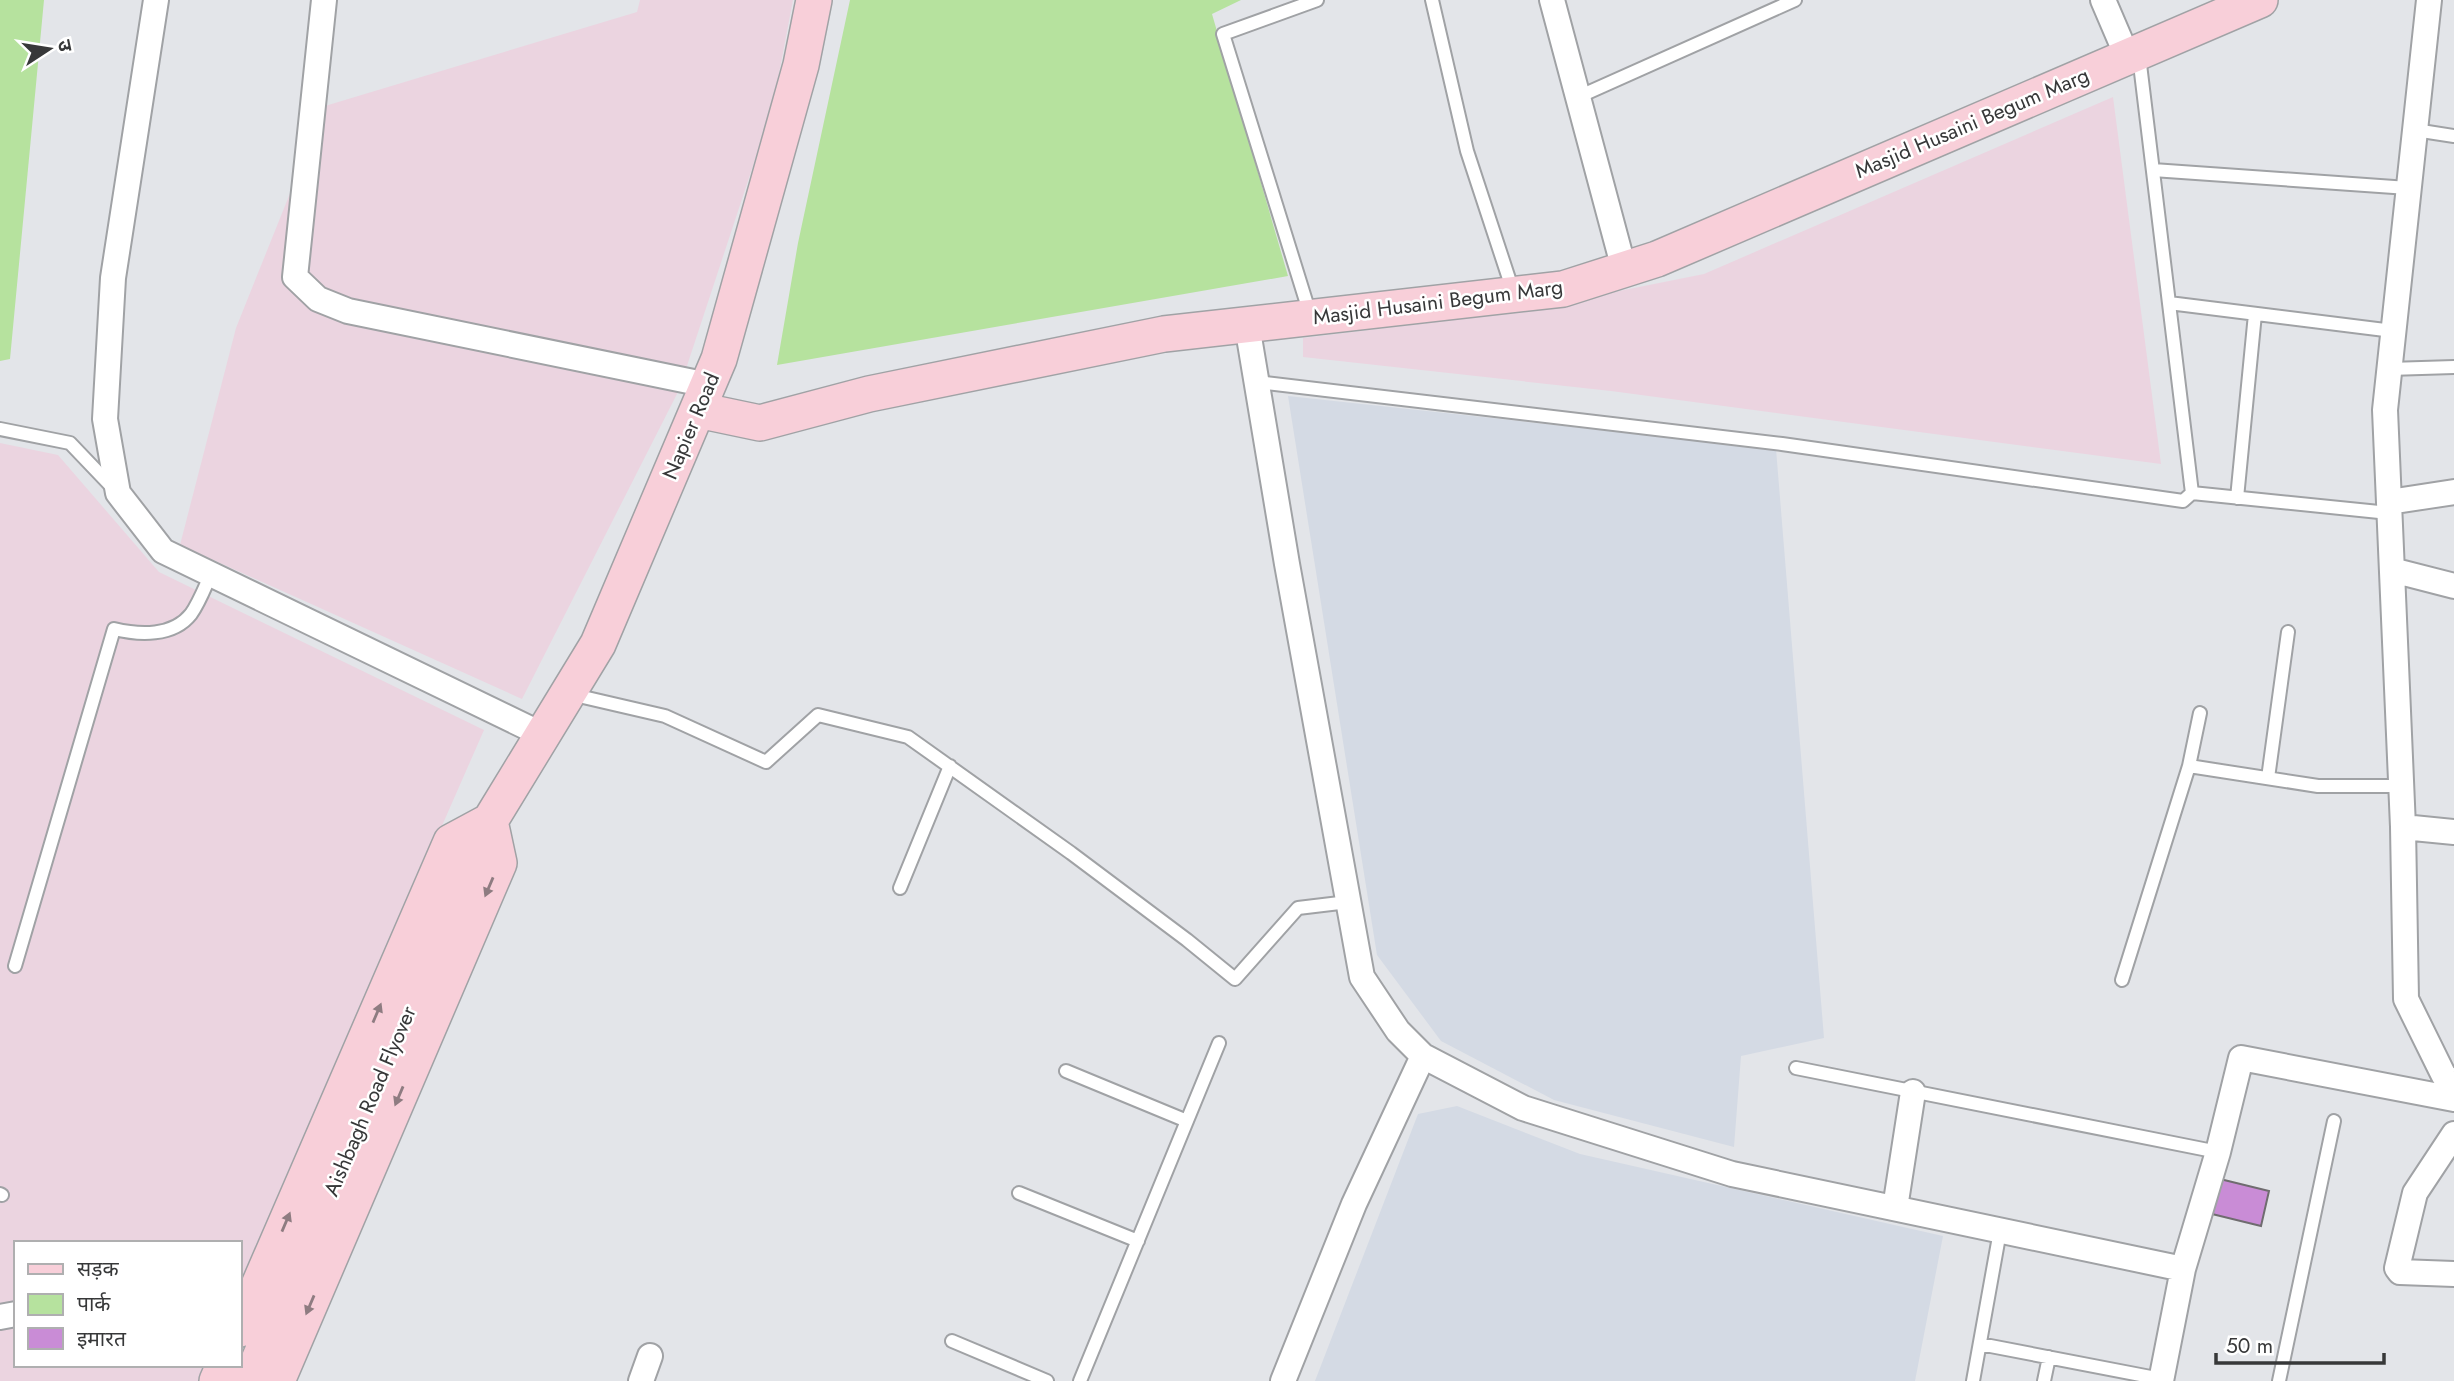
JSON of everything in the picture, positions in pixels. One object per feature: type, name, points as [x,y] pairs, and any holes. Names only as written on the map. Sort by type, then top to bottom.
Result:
[{"type":"street","points":[[156,0],[113,278],[105,419],[118,493],[163,551],[543,735]]},
{"type":"street","points":[[324,0],[295,277],[318,299],[348,311],[703,397]]},
{"type":"street","name":"Napier Road","points":[[490,821],[598,644],[719,359],[801,65],[814,0]]},
{"type":"street","points":[[1552,0],[1624,269]]},
{"type":"street","points":[[2103,0],[2133,54]]},
{"type":"street","points":[[2429,0],[2385,410],[2403,827],[2406,999],[2444,1076],[2454,1083]]},
{"type":"street","name":"Masjid Husaini Begum Marg","points":[[703,397],[760,423],[869,394],[1164,334],[1563,289],[1657,259],[2133,54],[2243,3]]},
{"type":"street","points":[[1247,325],[1287,564],[1362,977],[1398,1031],[1423,1056],[1523,1108],[1731,1174],[2183,1269]]},
{"type":"street","points":[[2389,507],[2454,492]]},
{"type":"street","points":[[2392,570],[2454,586]]},
{"type":"street","points":[[242,1324],[451,842],[490,821],[499,863],[277,1381]]},
{"type":"street","name":"Aishbagh Road Flyover","points":[[250,1381],[490,821]]},
{"type":"street","points":[[2403,827],[2454,832]]},
{"type":"street","points":[[1283,1381],[1353,1204],[1423,1056]]},
{"type":"street","points":[[2161,1380],[2183,1269],[2218,1153],[2241,1058],[2454,1100]]},
{"type":"street","points":[[1895,1208],[1913,1092]]},
{"type":"street","points":[[2454,1135],[2413,1198],[2398,1268],[2400,1272],[2454,1273]]},
{"type":"street","points":[[642,1381],[650,1356]]},
{"type":"lane","points":[[1311,318],[1223,34],[1317,0]]},
{"type":"lane","points":[[1432,0],[1467,151],[1514,294]]},
{"type":"lane","points":[[1578,97],[1795,0]]},
{"type":"lane","points":[[2133,54],[2153,170],[2192,493]]},
{"type":"lane","points":[[2415,130],[2454,136]]},
{"type":"lane","points":[[2153,170],[2408,188]]},
{"type":"lane","points":[[2169,303],[2393,331]]},
{"type":"lane","points":[[2237,498],[2255,314]]},
{"type":"lane","points":[[2389,369],[2454,367]]},
{"type":"lane","points":[[1256,382],[1769,442],[2183,500],[2192,493],[2389,507]]},
{"type":"lane","points":[[0,429],[70,443],[118,493]]},
{"type":"lane","points":[[15,966],[114,629],[133,633],[166,631],[190,615],[211,575]]},
{"type":"lane","points":[[2268,778],[2288,632]]},
{"type":"lane","points":[[568,693],[665,716],[766,762],[818,715],[908,737],[1188,940],[1235,979],[1298,908],[1348,902]]},
{"type":"lane","points":[[2122,980],[2189,766],[2200,713]]},
{"type":"lane","points":[[900,888],[950,766]]},
{"type":"lane","points":[[2189,766],[2318,786],[2401,786]]},
{"type":"lane","points":[[1080,1381],[1219,1043]]},
{"type":"lane","points":[[1796,1068],[2218,1153]]},
{"type":"lane","points":[[1066,1071],[1187,1121]]},
{"type":"lane","points":[[2280,1381],[2334,1121]]},
{"type":"lane","points":[[1019,1193],[1138,1241]]},
{"type":"lane","points":[[1973,1381],[2000,1231]]},
{"type":"lane","points":[[952,1341],[1047,1381]]},
{"type":"lane","points":[[1980,1344],[2161,1380]]},
{"type":"lane","points":[[2044,1381],[2049,1357]]},
{"type":"shaded area","points":[[640,0],[793,0],[773,105],[679,390],[522,699],[180,545],[236,328],[325,106],[637,12]]},
{"type":"shaded area","points":[[2113,97],[2161,464],[1611,391],[1303,357],[1303,338],[1509,313],[1704,274]]},
{"type":"shaded area","points":[[1288,396],[1776,449],[1824,1038],[1741,1056],[1734,1147],[1554,1100],[1441,1041],[1377,955]]},
{"type":"shaded area","points":[[0,443],[58,455],[159,572],[484,730],[242,1281],[242,1241],[14,1241],[14,1367],[204,1367],[198,1381],[0,1381]]},
{"type":"shaded area","points":[[1457,1106],[1580,1154],[1943,1236],[1915,1381],[1315,1381],[1418,1114]]},
{"type":"green space","points":[[0,0],[44,0],[10,359],[0,361]]},
{"type":"green space","points":[[850,0],[1241,0],[1212,14],[1288,276],[777,365],[798,243]]},
{"type":"building","points":[[2220,1179],[2269,1191],[2261,1226],[2212,1214]]}]
